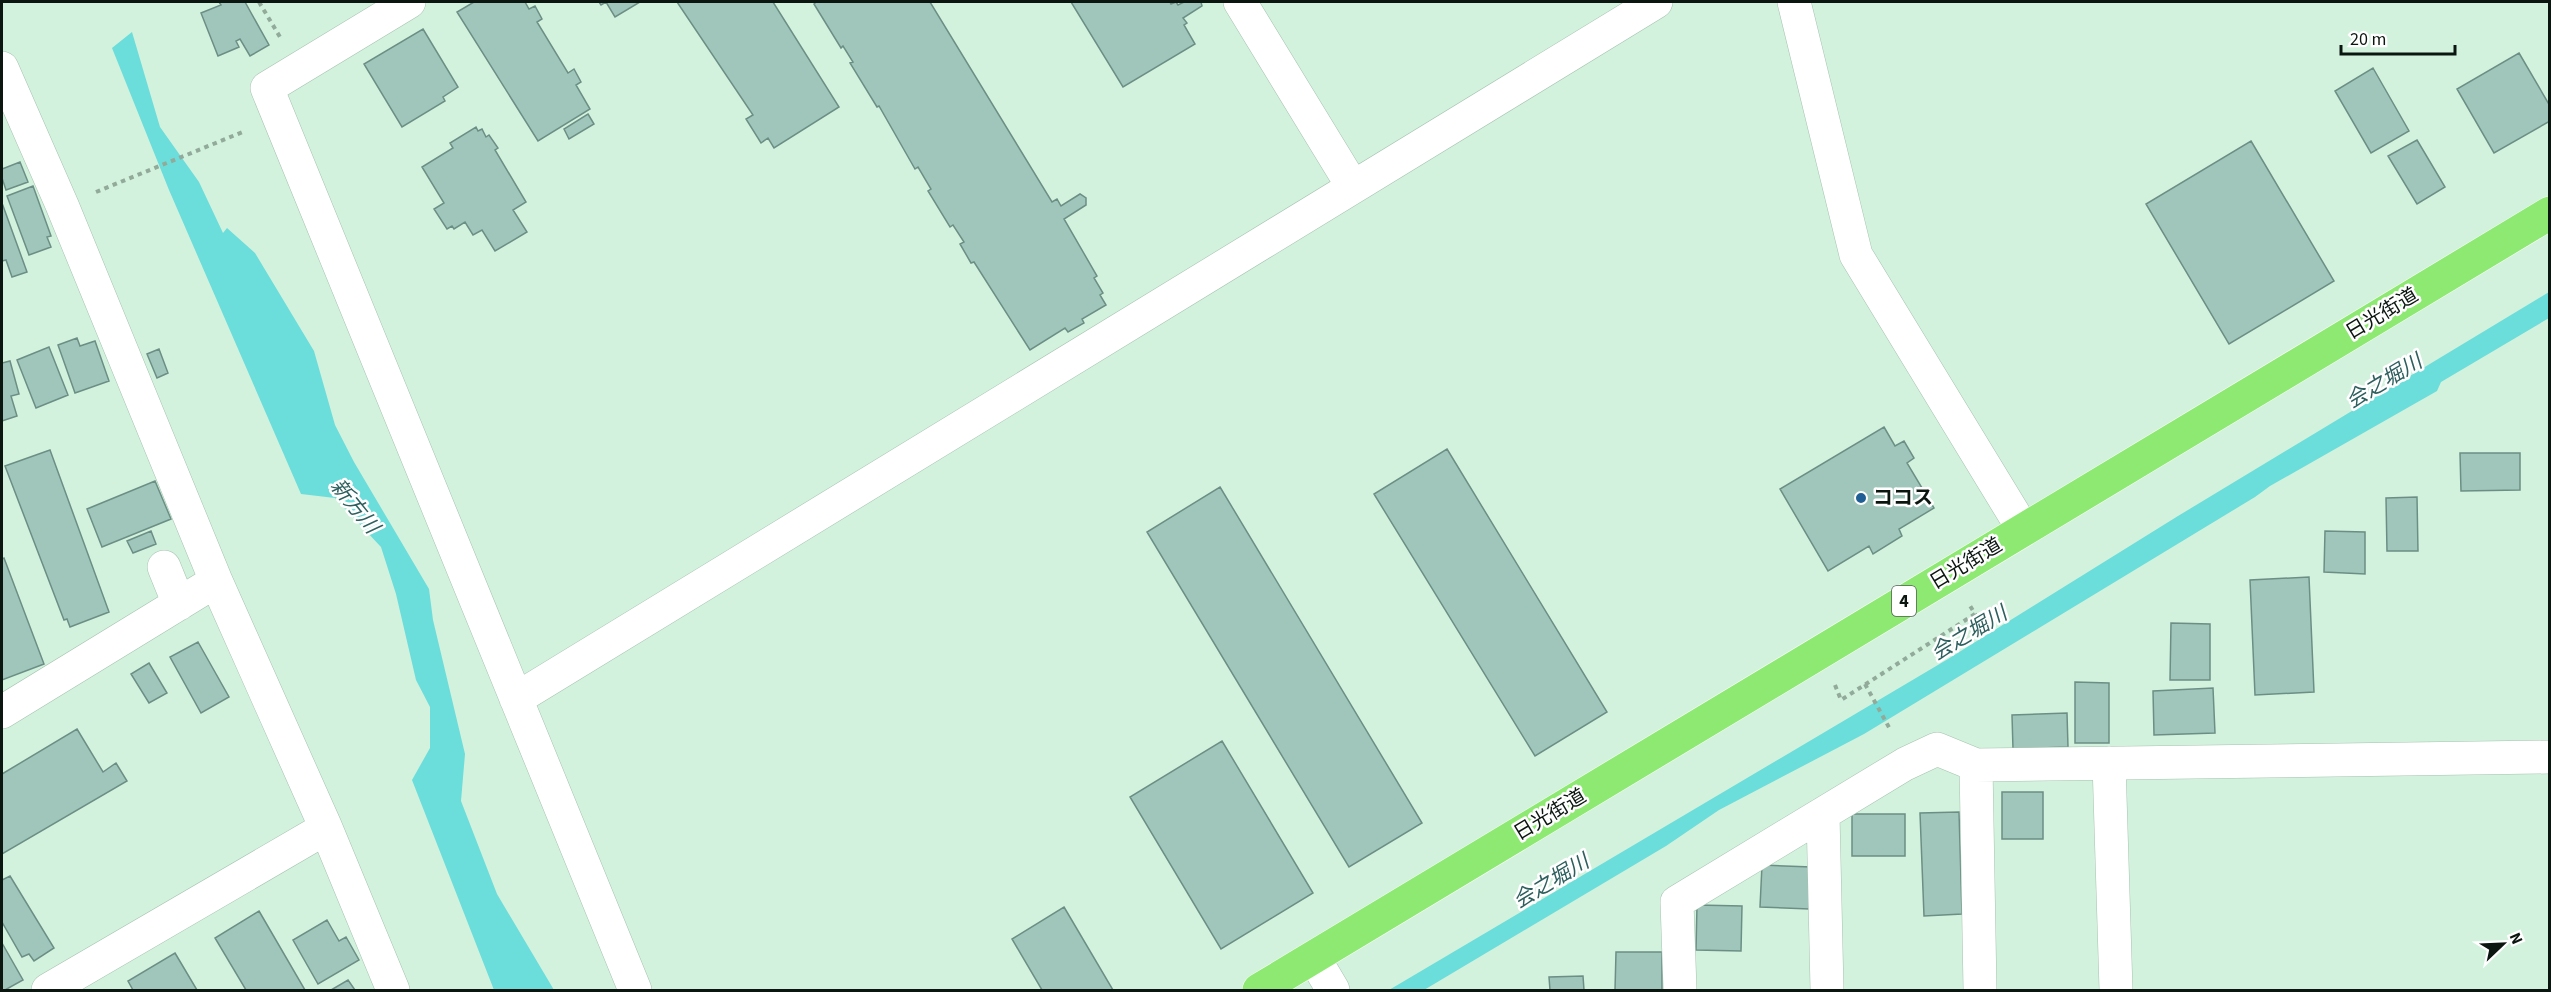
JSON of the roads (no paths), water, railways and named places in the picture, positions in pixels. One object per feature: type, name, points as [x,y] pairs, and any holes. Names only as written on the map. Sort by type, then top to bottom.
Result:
[{"type":"highway","name":"日光街道","points":[[1259,990],[2550,213]]},
{"type":"street","points":[[409,2],[267,88],[635,990]]},
{"type":"street","points":[[1240,2],[1353,187]]},
{"type":"street","points":[[516,699],[1656,2]]},
{"type":"street","points":[[1794,2],[1856,255],[2023,529]]},
{"type":"street","points":[[2,68],[62,205],[196,545],[216,581],[326,828],[393,990]]},
{"type":"street","points":[[161,571],[179,604]]},
{"type":"street","points":[[2,712],[216,581]]},
{"type":"street","points":[[1680,990],[1677,902],[1905,764],[1937,749],[1976,765],[2550,757]]},
{"type":"street","points":[[2109,763],[2115,990]]},
{"type":"street","points":[[1976,765],[1980,990]]},
{"type":"street","points":[[1823,814],[1827,990]]},
{"type":"street","points":[[48,990],[326,828]]},
{"type":"street","points":[[1314,958],[1333,990]]},
{"type":"water","name":"新方川","points":[[132,32],[160,127],[199,182],[223,233],[227,228],[255,253],[314,351],[335,425],[354,462],[429,589],[433,620],[465,754],[461,801],[497,894],[554,990],[494,990],[412,780],[430,748],[430,707],[416,680],[396,594],[381,547],[335,498],[301,494],[169,190],[112,48]]},
{"type":"water","points":[[2549,292],[2549,318],[2441,382],[2437,391],[2270,486],[1864,734],[1719,810],[1666,846],[1424,990],[1389,990],[1948,659],[2178,516]]},
{"type":"place","name":"ココス","points":[[1861,498]]},
{"type":"water label","name":"会之堀川","points":[[2384,381]]},
{"type":"water label","name":"会之堀川","points":[[1969,633]]},
{"type":"water label","name":"会之堀川","points":[[1551,881]]}]
